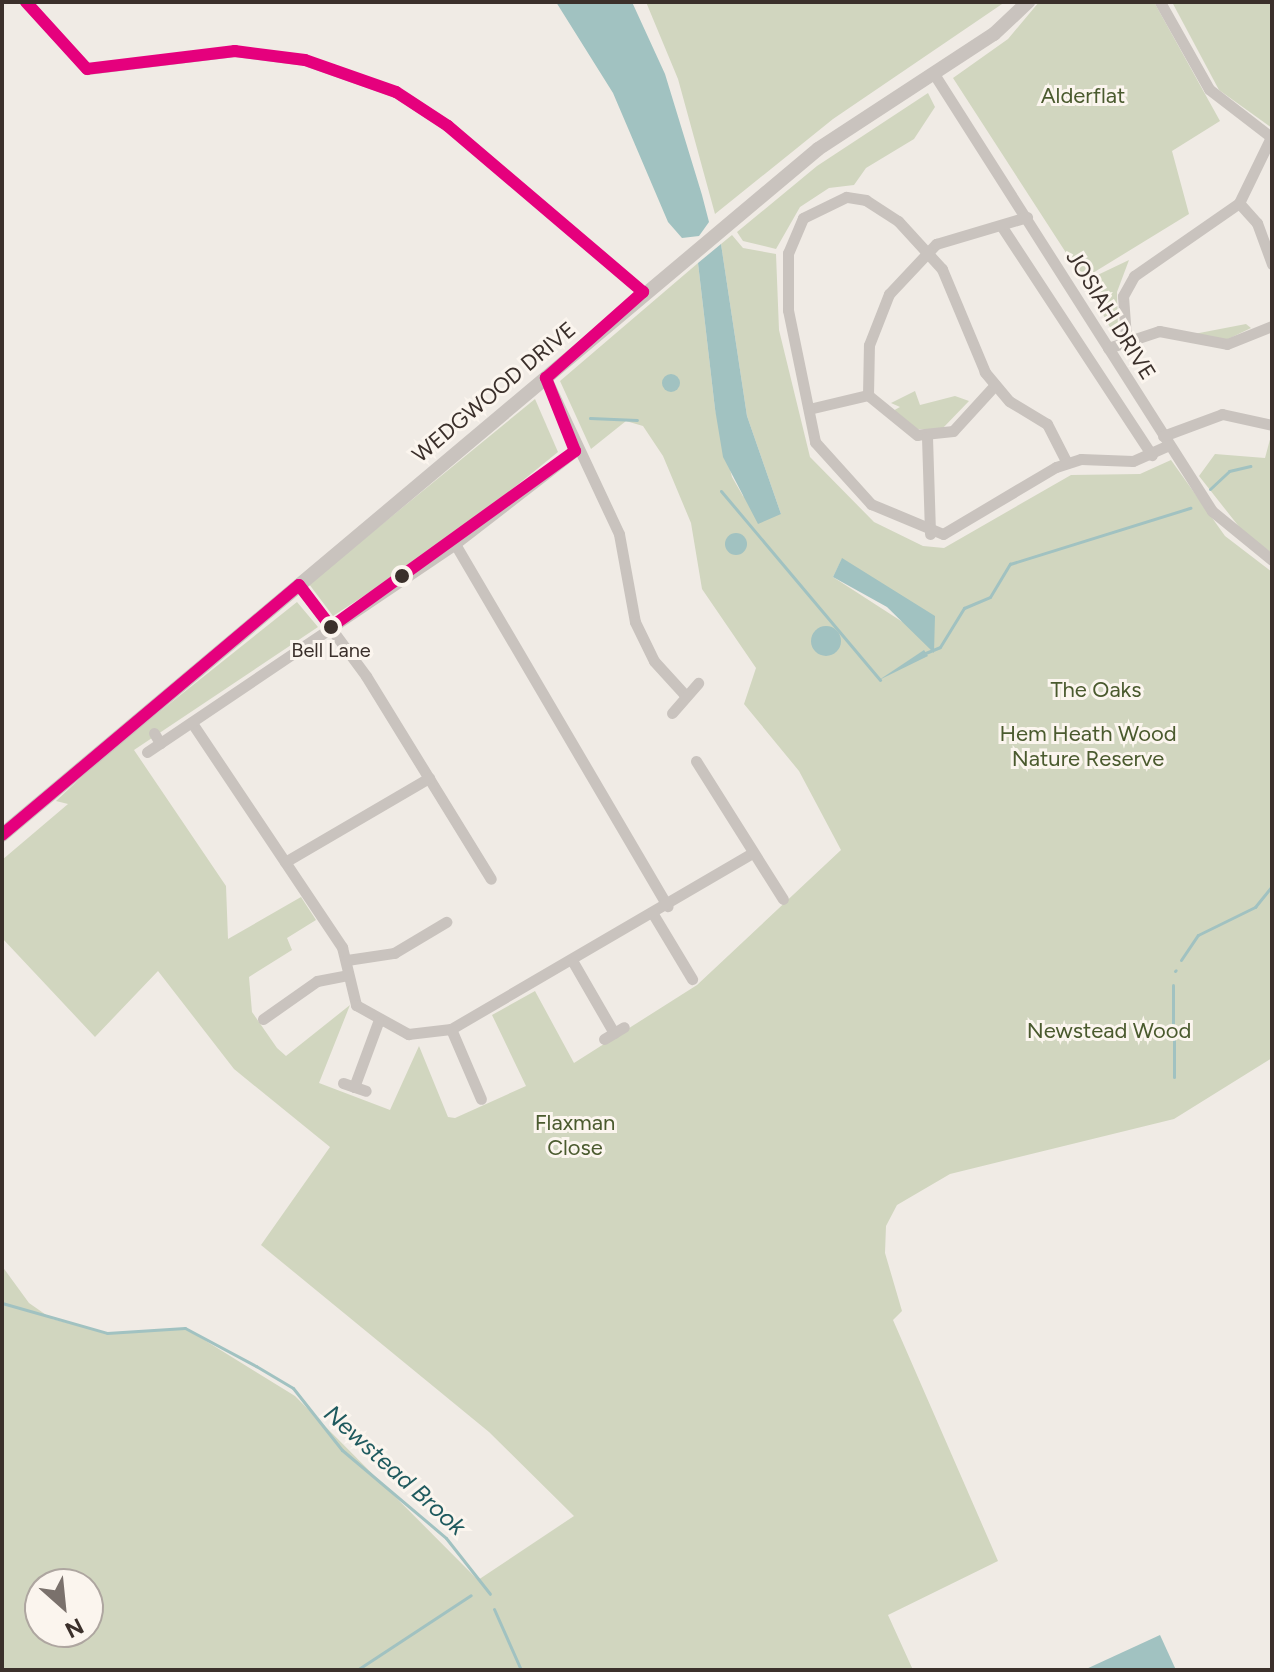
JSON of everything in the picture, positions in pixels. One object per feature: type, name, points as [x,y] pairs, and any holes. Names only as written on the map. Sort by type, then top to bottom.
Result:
[{"type":"street","points":[[26,2],[87,69],[235,51],[305,60],[396,92],[448,126],[643,292]]},
{"type":"street","name":"WEDGWOOD DRIVE","points":[[2,835],[546,378],[643,292],[818,149],[934,74],[1028,2]]},
{"type":"street","points":[[1126,337],[1123,296],[1134,276],[1239,203],[1266,168],[1271,137],[1209,89],[1160,2]]},
{"type":"street","name":"JOSIAH DRIVE","points":[[934,74],[1212,511],[1272,560]]},
{"type":"street","points":[[1067,463],[1047,424],[995,385],[928,252],[866,200],[836,199],[803,218],[788,253],[788,310],[822,456],[871,504],[930,534],[956,529],[1067,463],[1152,455],[1166,440],[1222,414],[1272,425]]},
{"type":"street","points":[[1239,203],[1257,223],[1272,264]]},
{"type":"street","points":[[995,385],[962,424],[927,437],[884,415],[868,395],[869,345],[889,294],[928,252],[955,235],[1002,227],[1027,217]]},
{"type":"street","points":[[1002,227],[1152,455]]},
{"type":"street","points":[[1108,348],[1126,337],[1175,332],[1227,344],[1272,326]]},
{"type":"street","points":[[546,378],[575,451],[619,534],[644,642],[686,696]]},
{"type":"street","points":[[813,408],[868,395]]},
{"type":"street","points":[[927,437],[930,534]]},
{"type":"street","points":[[147,752],[157,738],[192,723],[455,544],[575,451]]},
{"type":"street","points":[[455,544],[667,906]]},
{"type":"street","points":[[299,585],[331,627],[491,879]]},
{"type":"street","points":[[672,713],[698,683]]},
{"type":"street","points":[[192,723],[347,960],[347,975],[356,1005],[378,1022],[418,1036],[451,1029],[573,962],[750,854]]},
{"type":"street","points":[[696,761],[750,854],[760,857],[783,899]]},
{"type":"street","points":[[285,862],[429,778]]},
{"type":"street","points":[[653,914],[692,978]]},
{"type":"street","points":[[347,960],[394,953],[446,922]]},
{"type":"street","points":[[573,962],[614,1033]]},
{"type":"street","points":[[264,1014],[317,981],[347,975]]},
{"type":"street","points":[[366,1091],[348,1085],[378,1022]]},
{"type":"street","points":[[451,1029],[481,1099]]},
{"type":"green space","points":[[646,2],[1005,2],[833,119],[715,214],[678,79]]},
{"type":"green space","name":"Alderflat","points":[[1039,2],[1154,2],[1220,121],[1172,151],[1189,214],[1083,279],[953,78],[1008,39]]},
{"type":"green space","points":[[1172,2],[1270,2],[1272,128],[1219,90]]},
{"type":"green space","points":[[928,93],[935,107],[914,139],[866,168],[854,185],[829,188],[800,207],[776,249],[743,241],[737,232],[817,166]]},
{"type":"green space","points":[[732,235],[743,248],[776,254],[779,330],[810,457],[874,522],[923,546],[944,548],[1071,475],[1140,474],[1171,460],[1225,536],[1272,572],[1272,1058],[1174,1119],[950,1174],[897,1205],[886,1226],[885,1253],[902,1311],[893,1320],[998,1561],[888,1615],[913,1670],[2,1670],[2,1266],[29,1303],[52,1319],[107,1333],[185,1328],[295,1396],[478,1580],[574,1516],[489,1432],[261,1245],[330,1147],[234,1069],[158,971],[95,1037],[2,938],[2,860],[68,804],[56,801],[104,756],[297,602],[318,627],[134,750],[226,886],[228,939],[301,897],[316,920],[287,938],[292,950],[249,977],[252,1012],[286,1056],[350,1005],[319,1083],[390,1110],[419,1046],[448,1117],[455,1118],[526,1086],[492,1015],[535,991],[574,1063],[697,985],[841,850],[799,771],[744,704],[756,668],[702,589],[691,523],[663,456],[643,426],[626,421],[591,449],[560,381],[698,263],[715,409],[732,477],[743,496],[781,514],[747,416],[721,244]],"holes":[[[842,559],[928,613],[915,630],[833,577]]]},
{"type":"green space","points":[[1129,260],[1117,292],[1118,329],[1112,331],[1085,281]]},
{"type":"green space","points":[[1246,324],[1251,328],[1224,341],[1194,334]]},
{"type":"green space","points":[[915,391],[920,405],[955,396],[969,401],[942,429],[914,429],[889,413],[900,407],[891,403]]},
{"type":"green space","points":[[535,399],[558,452],[447,542],[333,616],[309,584]]},
{"type":"green space","points":[[1272,432],[1272,553],[1244,533],[1199,476],[1215,454],[1265,458]]},
{"type":"water","points":[[556,2],[632,2],[665,74],[702,195],[709,222],[699,236],[682,238],[668,222],[613,93]]},
{"type":"water","points":[[721,244],[747,416],[781,514],[758,524],[723,457],[715,409],[698,263]]},
{"type":"water","points":[[671,374],[680,383],[671,392],[662,383]]},
{"type":"water","points":[[736,533],[744,536],[747,544],[744,552],[736,555],[728,552],[725,544],[728,536]]},
{"type":"water","points":[[842,558],[935,616],[934,653],[887,607],[833,577]]},
{"type":"water","points":[[826,626],[832,627],[840,635],[840,647],[832,655],[826,656],[820,655],[812,647],[811,641],[812,635],[820,627]]},
{"type":"water","points":[[924,650],[928,656],[879,680]]},
{"type":"water","points":[[1160,1635],[1176,1670],[1084,1670]]},
{"type":"waterway","points":[[590,418],[637,420]]},
{"type":"waterway","points":[[1210,489],[1229,471],[1250,466]]},
{"type":"waterway","points":[[721,491],[880,680]]},
{"type":"waterway","points":[[923,654],[940,647],[964,608],[990,597],[1010,564],[1190,508]]},
{"type":"waterway","points":[[1181,960],[1198,935],[1255,907],[1272,886]]},
{"type":"waterway","points":[[1173,985],[1173,1024]]},
{"type":"waterway","points":[[1174,1035],[1174,1077]]},
{"type":"waterway","name":"Newstead Brook","points":[[2,1303],[107,1333],[185,1328],[293,1388],[342,1450],[446,1538],[490,1594]]},
{"type":"waterway","points":[[357,1670],[471,1595]]},
{"type":"waterway","name":"Newstead Brook","points":[[494,1609],[521,1670]]},
{"type":"transit line","points":[[2,835],[299,585],[331,627],[575,451],[546,378],[643,292],[448,126],[396,92],[305,60],[235,51],[87,69],[26,2]]},
{"type":"place","name":"Bell Lane","points":[[331,627]]},
{"type":"park label","name":"The Oaks","points":[[1096,690]]},
{"type":"park label","name":"Hem Heath Wood Nature Reserve","points":[[1088,746]]},
{"type":"park label","name":"Newstead Wood","points":[[1109,1031]]},
{"type":"park label","name":"Flaxman Close","points":[[575,1134]]}]
